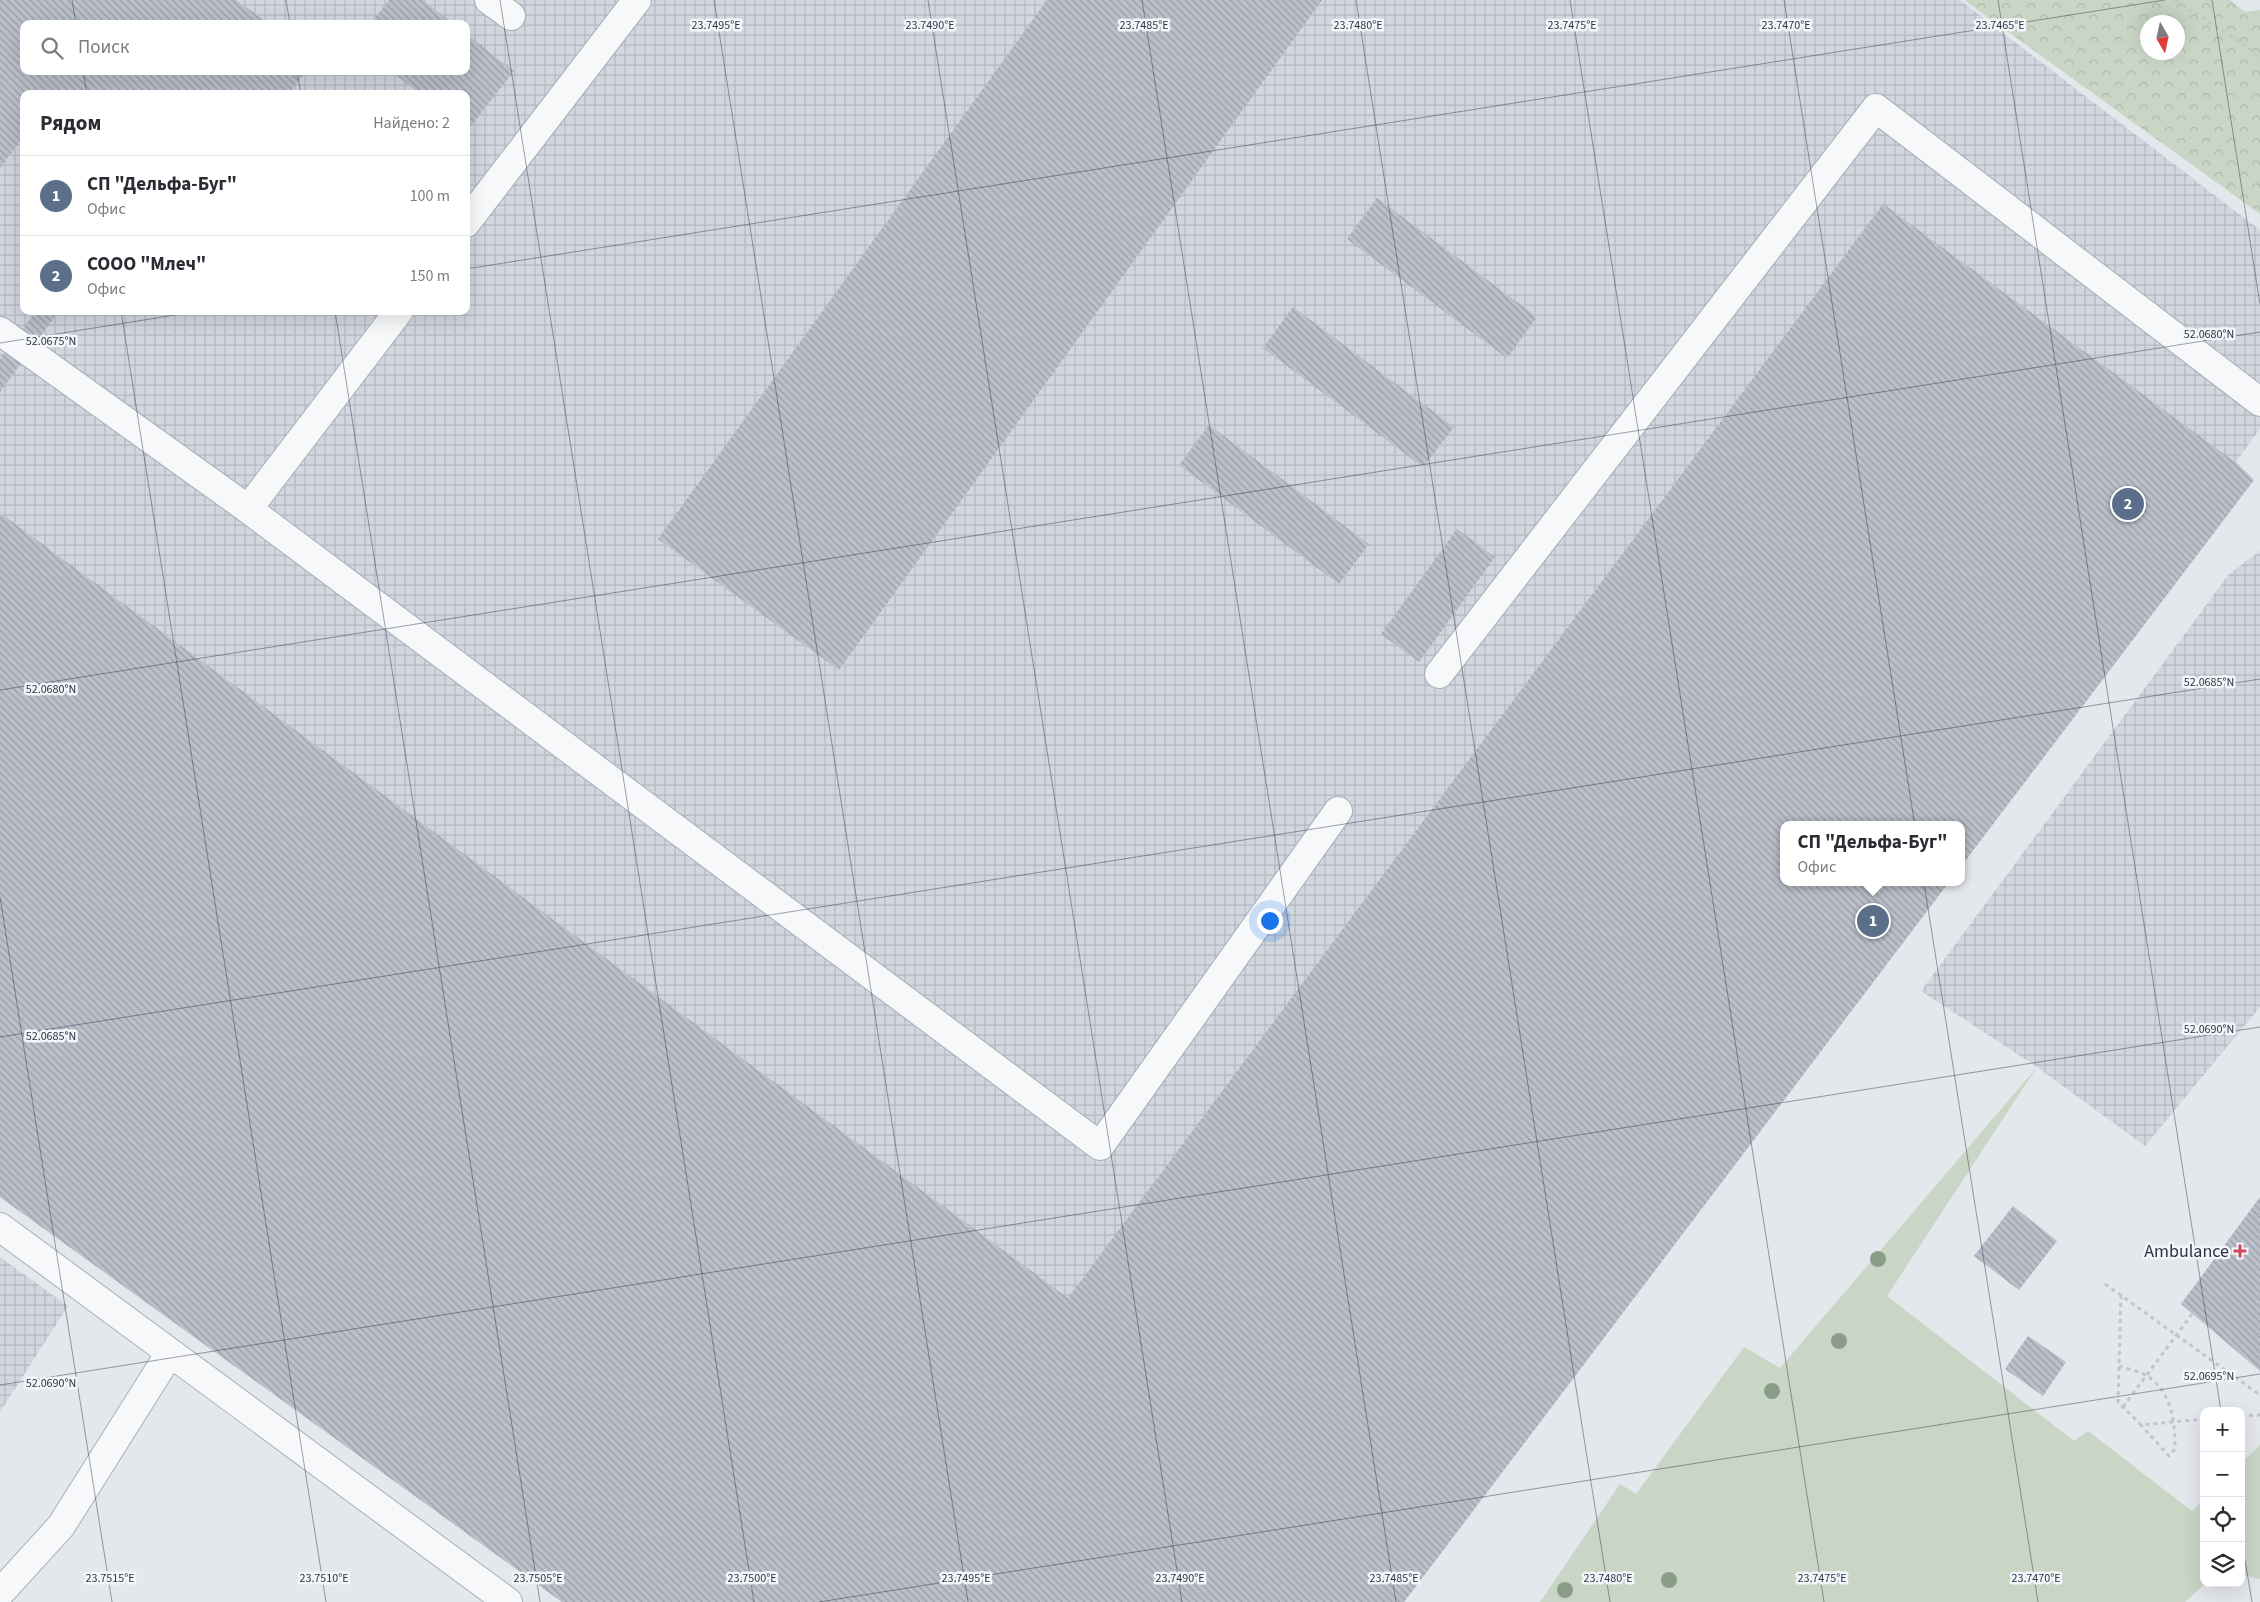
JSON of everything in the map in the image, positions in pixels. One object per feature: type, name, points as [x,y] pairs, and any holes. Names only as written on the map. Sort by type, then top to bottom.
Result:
[{"type":"lane","points":[[490,0],[511,16]]},
{"type":"lane","points":[[470,218],[637,0]]},
{"type":"lane","points":[[1439,674],[1876,108],[2260,402]]},
{"type":"lane","points":[[248,509],[396,315]]},
{"type":"lane","points":[[0,331],[248,509],[1100,1146],[1338,811]]},
{"type":"lane","points":[[0,1227],[508,1602]]},
{"type":"lane","points":[[0,1593],[61,1526],[170,1353]]},
{"type":"path","points":[[2175,0],[2248,46],[2260,60]]},
{"type":"path","points":[[2105,1284],[2260,1396]]},
{"type":"path","points":[[2119,1366],[2146,1375],[2166,1394],[2175,1422],[2175,1449],[2169,1456],[2118,1402],[2119,1366],[2121,1295]]},
{"type":"path","points":[[2123,1407],[2175,1334],[2192,1314]]},
{"type":"path","points":[[2245,1416],[2260,1414]]},
{"type":"path","points":[[2141,1425],[2200,1420]]},
{"type":"shaded area","points":[[0,0],[1960,0],[2260,230],[2260,429],[2236,462],[2254,480],[1965,861],[1965,821],[1780,821],[1780,886],[1946,886],[1404,1602],[562,1602],[0,1197]]},
{"type":"shaded area","points":[[2260,551],[2260,1007],[2145,1146],[2037,1067],[1921,991],[2229,574]]},
{"type":"shaded area","points":[[0,1257],[68,1306],[0,1412]]},
{"type":"green space","points":[[1964,0],[2230,0],[2245,12],[2260,10],[2260,214]]},
{"type":"green space","points":[[2037,1067],[1887,1296],[2074,1441],[2088,1431],[2192,1511],[2200,1504],[2200,1587],[2202,1587],[2185,1602],[1540,1602],[1620,1484],[1636,1494],[1744,1347],[1780,1368]]},
{"type":"green space","points":[[2260,1445],[2260,1579],[2245,1576],[2245,1459]]},
{"type":"building","points":[[0,0],[236,0],[264,20],[20,20],[20,75],[303,75],[292,90],[20,90],[20,141],[0,168]]},
{"type":"building","points":[[389,0],[423,0],[448,20],[373,20]]},
{"type":"building","points":[[1047,0],[1322,0],[839,670],[658,539]]},
{"type":"building","points":[[470,37],[514,71],[470,127],[470,90],[415,90],[396,75],[470,75]]},
{"type":"building","points":[[1377,198],[1537,317],[1507,358],[1347,239]]},
{"type":"building","points":[[1883,204],[2235,462],[2254,480],[1965,861],[1965,821],[1780,821],[1780,886],[1946,886],[1404,1602],[562,1602],[0,1197],[0,513],[1068,1298]]},
{"type":"building","points":[[1293,307],[1454,427],[1423,467],[1263,348]]},
{"type":"building","points":[[33,315],[56,315],[0,392],[0,359]]},
{"type":"building","points":[[1209,425],[1369,544],[1339,584],[1179,465]]},
{"type":"building","points":[[1457,529],[1495,557],[1419,662],[1381,634]]},
{"type":"building","name":"Ambulance","points":[[2260,1197],[2260,1371],[2181,1304]]},
{"type":"building","points":[[2013,1206],[2057,1241],[2019,1290],[1974,1256]]},
{"type":"building","points":[[2028,1336],[2066,1362],[2043,1396],[2005,1369]]},
{"type":"place","name":"СООО \"Млеч\"","points":[[2128,504]]},
{"type":"place","name":"СП \"Дельфа-Буг\"","points":[[1873,921]]},
{"type":"place","name":"Ambulance","points":[[2240,1251]]}]
